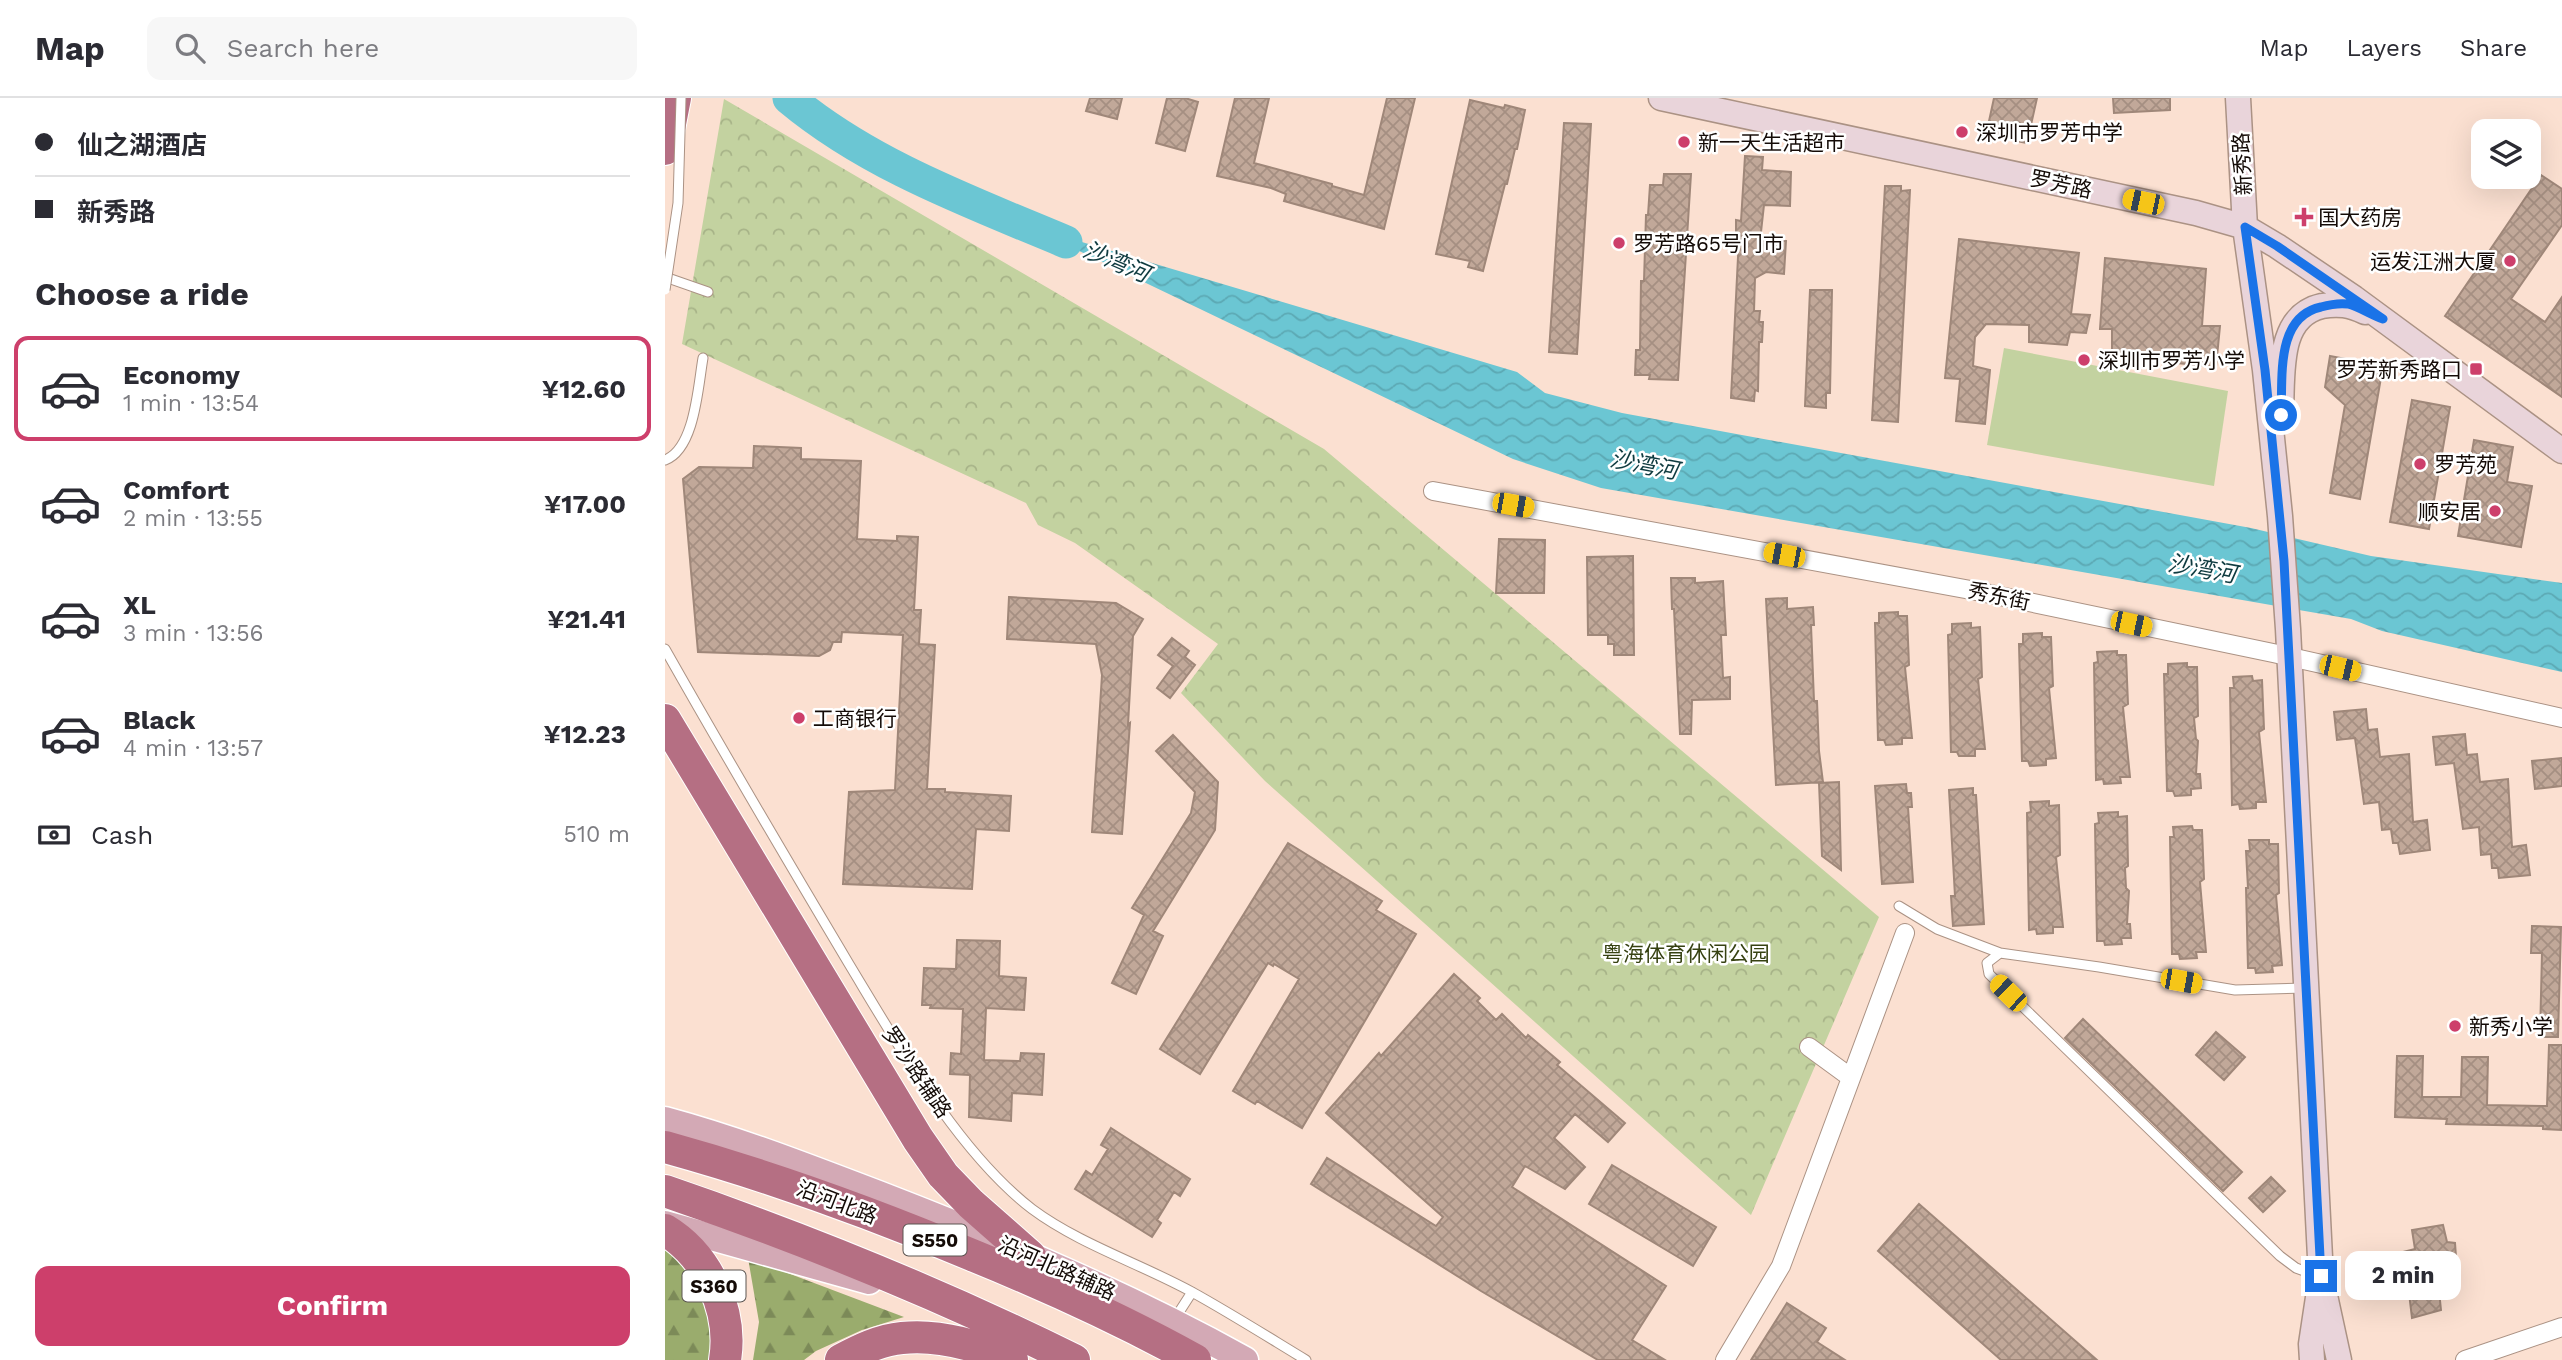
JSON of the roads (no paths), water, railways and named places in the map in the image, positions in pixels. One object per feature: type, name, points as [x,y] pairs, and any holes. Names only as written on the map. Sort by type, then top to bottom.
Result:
[{"type":"highway","points":[[665,149],[675,98]]},
{"type":"highway","points":[[665,720],[918,1139],[943,1175],[971,1204],[1030,1256]]},
{"type":"highway","name":"沿河北路","points":[[665,1147],[796,1186],[915,1231],[1039,1282],[1195,1360]]},
{"type":"highway","name":"S550","points":[[665,1191],[783,1232],[963,1308],[1074,1360]]},
{"type":"highway","name":"S360","points":[[665,1230],[695,1255],[709,1275],[721,1301],[726,1328],[725,1360]]},
{"type":"highway","points":[[841,1360],[885,1341],[911,1338],[945,1339],[1009,1359]]},
{"type":"highway","points":[[908,1360],[926,1354],[963,1353],[1009,1359]]},
{"type":"main road","name":"罗芳路","points":[[1661,98],[2196,213],[2245,227],[2383,319],[2562,451]]},
{"type":"main road","name":"新秀路","points":[[2238,98],[2245,227],[2265,370],[2290,657],[2321,1276],[2339,1360]]},
{"type":"main road","points":[[2279,507],[2283,369],[2288,332],[2298,317],[2311,309],[2327,305],[2346,304],[2383,319]]},
{"type":"main road","name":"沿河北路辅路","points":[[665,1120],[717,1134],[958,1225],[1191,1330],[1245,1360]]},
{"type":"main road","name":"S550","points":[[665,1224],[963,1308]]},
{"type":"main road","name":"新秀路","points":[[2312,1360],[2313,1326],[2321,1276]]},
{"type":"street","name":"秀东街","points":[[1433,491],[1976,591],[2562,718]]},
{"type":"street","points":[[1725,1360],[1781,1266],[1905,933]]},
{"type":"street","points":[[1809,1047],[1850,1077]]},
{"type":"street","points":[[2465,1360],[2562,1327]]},
{"type":"lane","points":[[665,290],[678,203],[681,98]]},
{"type":"lane","points":[[665,277],[708,292]]},
{"type":"lane","points":[[665,460],[671,458],[684,444],[703,358]]},
{"type":"lane","name":"罗沙路辅路","points":[[666,654],[889,1030],[959,1134],[998,1178],[1032,1209],[1059,1226],[1192,1292],[1305,1360]]},
{"type":"lane","points":[[1899,906],[1937,929],[2000,953],[2235,990],[2307,988]]},
{"type":"lane","points":[[2000,953],[1987,962],[1989,974],[2280,1256],[2295,1268],[2321,1276]]},
{"type":"lane","points":[[1170,1326],[1192,1292]]},
{"type":"lane","points":[[1156,1349],[1163,1337]]},
{"type":"water","points":[[1025,225],[1517,372],[1545,393],[1622,413],[2251,528],[2371,556],[2562,583],[2562,672],[2382,631],[2351,619],[1601,488],[1513,459]]},
{"type":"waterway","name":"沙湾河","points":[[789,98],[820,122],[887,162],[958,197],[1066,242]]},
{"type":"place","name":"深圳市罗芳中学","points":[[1962,132]]},
{"type":"place","name":"新一天生活超市","points":[[1684,142]]},
{"type":"place","name":"国大药房","points":[[2304,217]]},
{"type":"place","name":"罗芳路65号门市","points":[[1619,243]]},
{"type":"place","name":"运发江洲大厦","points":[[2510,261]]},
{"type":"place","name":"深圳市罗芳小学","points":[[2084,360]]},
{"type":"place","name":"罗芳新秀路口","points":[[2476,369]]},
{"type":"place","name":"罗芳苑","points":[[2420,464]]},
{"type":"place","name":"顺安居","points":[[2495,511]]},
{"type":"place","name":"工商银行","points":[[799,718]]},
{"type":"place","name":"新秀小学","points":[[2455,1026]]},
{"type":"park label","name":"粤海体育休闲公园","points":[[1686,953]]}]
